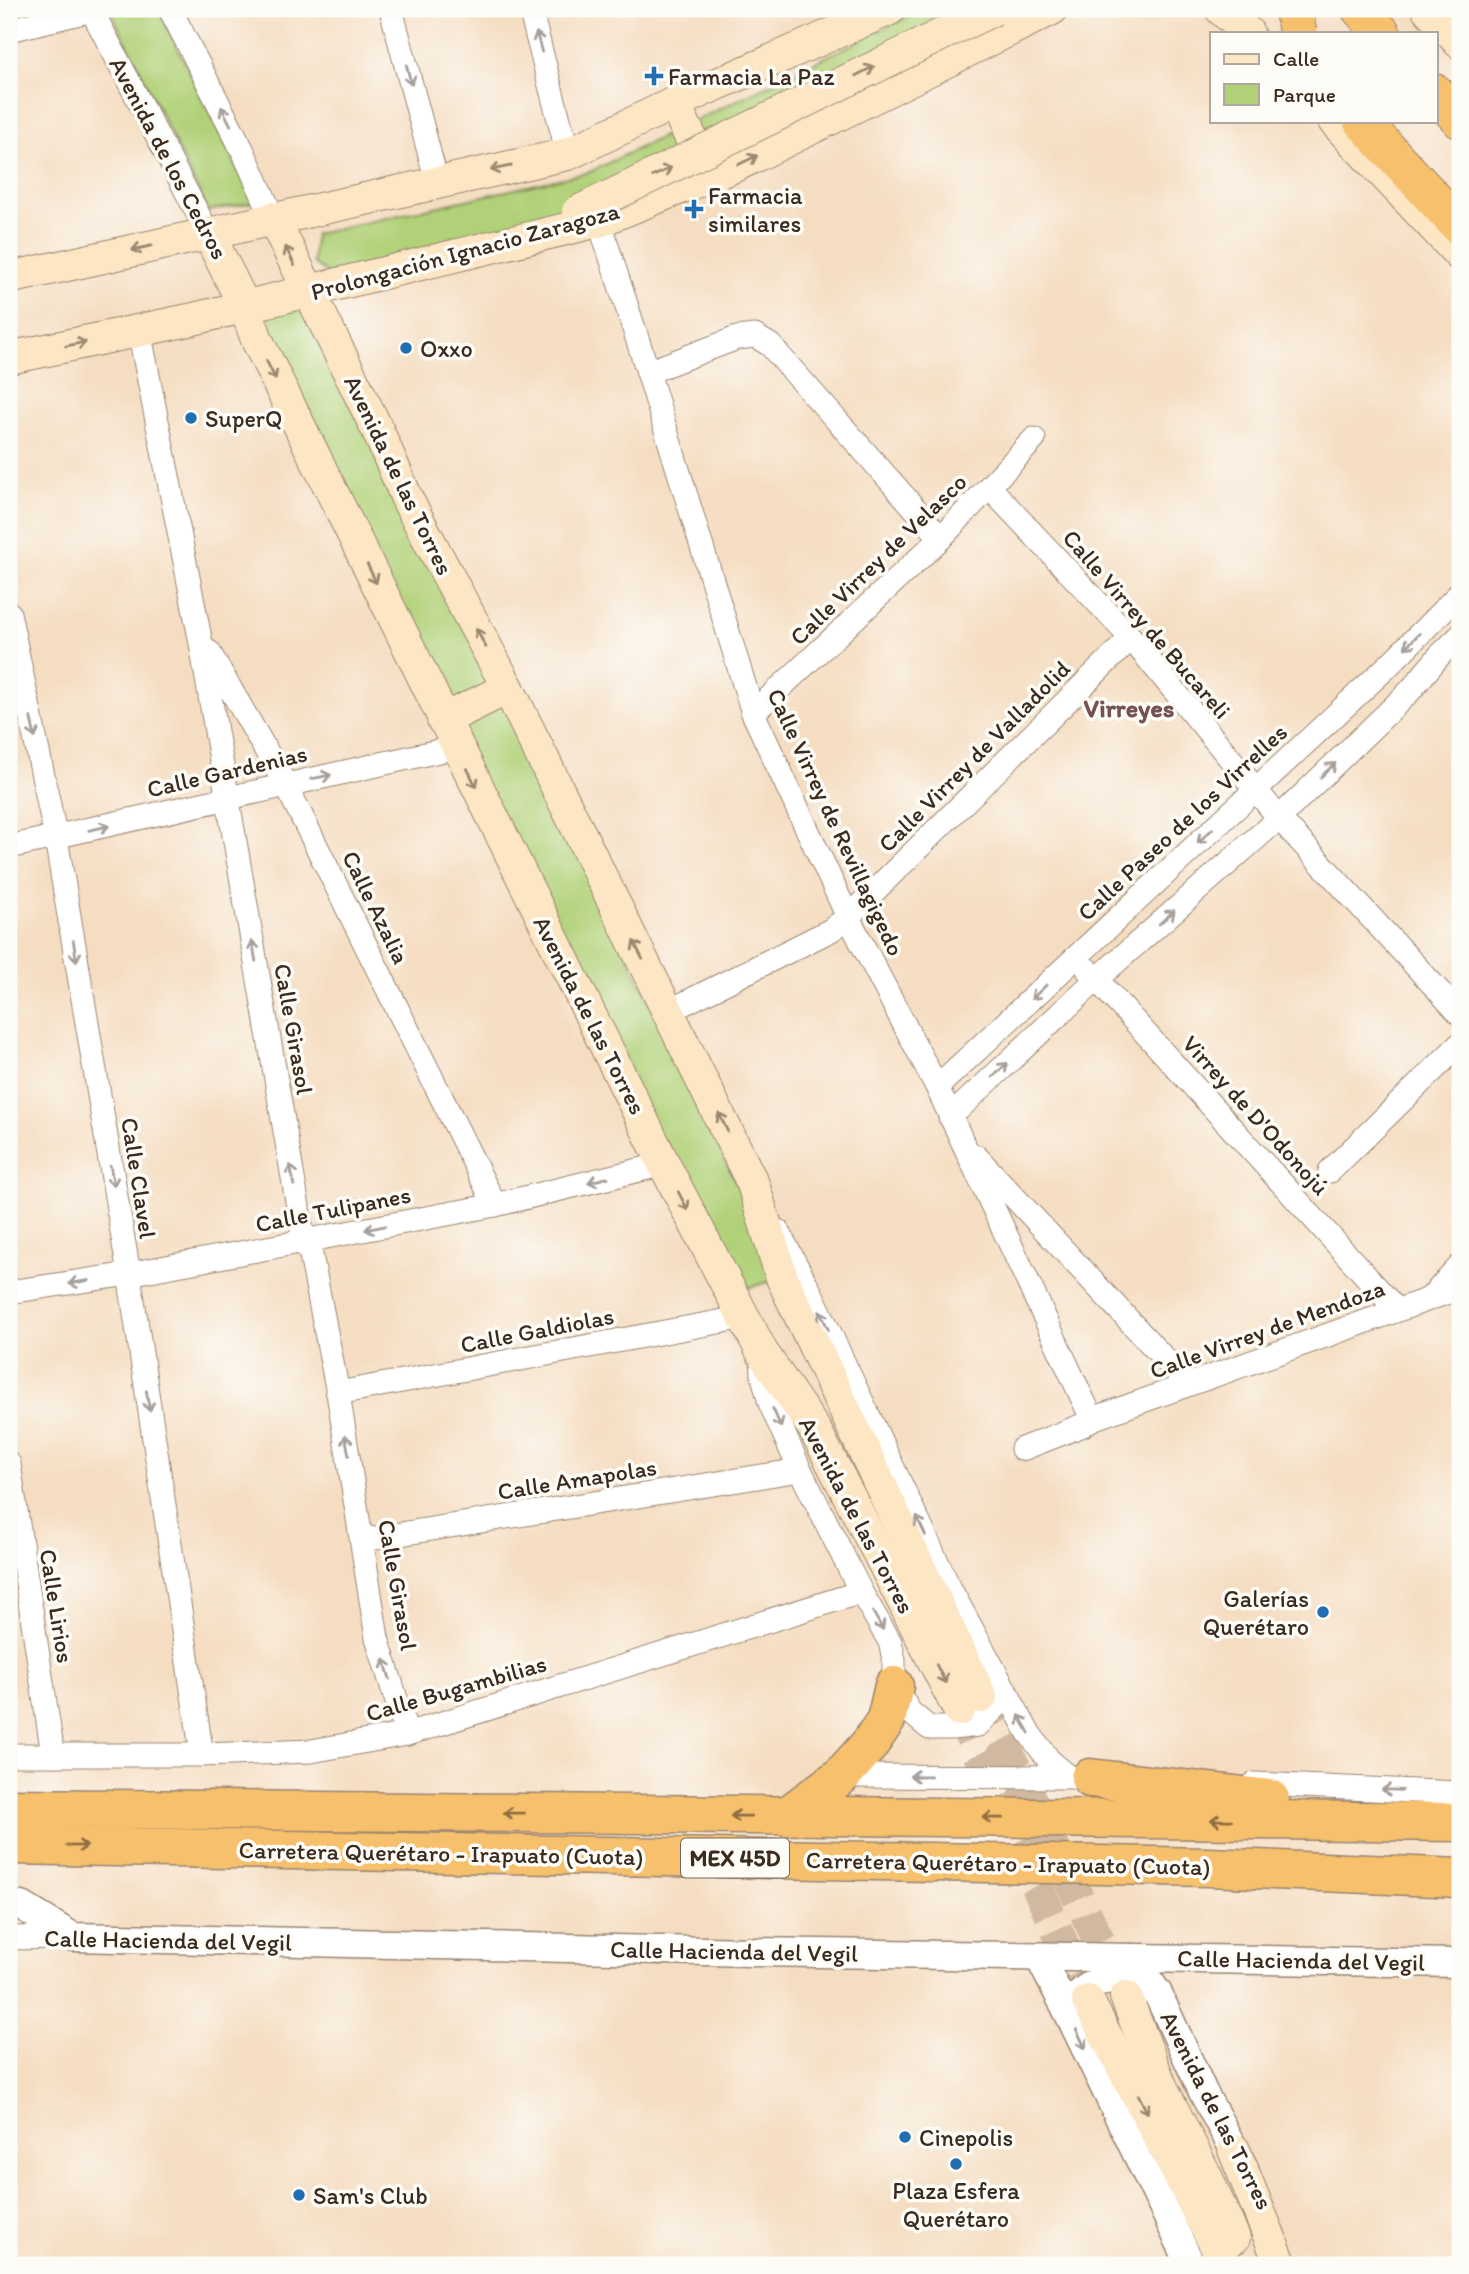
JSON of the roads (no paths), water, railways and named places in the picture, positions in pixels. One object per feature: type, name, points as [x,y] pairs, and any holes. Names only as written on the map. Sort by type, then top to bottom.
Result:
[{"type":"highway","points":[[1284,9],[1306,32]]},
{"type":"highway","points":[[1293,9],[1298,32]]},
{"type":"highway","points":[[1360,9],[1381,32]]},
{"type":"highway","points":[[1438,95],[1460,120]]},
{"type":"highway","points":[[1363,122],[1460,227]]},
{"type":"highway","points":[[1391,122],[1460,194]]},
{"type":"highway","points":[[786,1816],[841,1776],[869,1745],[886,1720],[894,1686]]},
{"type":"highway","points":[[1079,1777],[1460,1822]]},
{"type":"highway","name":"Carretera Querétaro - Irapuato (Cuota)","points":[[9,1808],[1460,1822]]},
{"type":"highway","name":"Carretera Querétaro - Irapuato (Cuota)","points":[[9,1845],[1208,1867],[1460,1878]]},
{"type":"highway","points":[[1208,1867],[1424,1899],[1460,1901]]},
{"type":"main road","points":[[9,278],[568,154],[674,103],[890,9]]},
{"type":"main road","points":[[588,216],[994,9]]},
{"type":"main road","name":"Prolongación Ignacio Zaragoza","points":[[9,358],[245,307],[541,236],[588,216],[710,177],[1052,9]]},
{"type":"main road","points":[[1221,9],[1247,32]]},
{"type":"main road","points":[[1428,9],[1460,43]]},
{"type":"main road","points":[[674,103],[710,177]]},
{"type":"main road","points":[[1335,122],[1460,255]]},
{"type":"main road","points":[[273,218],[309,292]]},
{"type":"main road","name":"Avenida de los Cedros","points":[[208,233],[245,307]]},
{"type":"main road","name":"Avenida de las Torres","points":[[309,292],[408,501],[508,688],[753,1184],[782,1278],[983,1701]]},
{"type":"main road","name":"Avenida de las Torres","points":[[245,307],[257,340],[450,734],[664,1164],[762,1352],[815,1430],[983,1701]]},
{"type":"main road","points":[[450,734],[508,688]]},
{"type":"main road","name":"Avenida de las Torres","points":[[1126,1997],[1161,2086],[1247,2265]]},
{"type":"main road","points":[[1078,2006],[1226,2265]]},
{"type":"main road","points":[[1234,2150],[1282,2265]]},
{"type":"main road","points":[[1206,2176],[1242,2228],[1261,2265]]},
{"type":"main road","points":[[1208,2232],[1220,2265]]},
{"type":"street","points":[[9,30],[91,9]]},
{"type":"street","name":"Avenida de los Cedros","points":[[91,9],[208,233]]},
{"type":"street","points":[[170,9],[243,151],[273,218]]},
{"type":"street","points":[[391,9],[437,181]]},
{"type":"street","points":[[530,9],[568,154]]},
{"type":"street","name":"Calle Virrey de Revillagigedo","points":[[588,216],[648,372],[753,713],[848,917],[937,1087],[1092,1419]]},
{"type":"street","name":"Calle Girasol","points":[[139,330],[200,638],[303,1242],[311,1255],[338,1393],[377,1638],[407,1734]]},
{"type":"street","points":[[648,372],[737,338],[755,336],[770,345],[941,538]]},
{"type":"street","name":"Calle Virrey de Velasco","points":[[753,713],[941,538],[1034,439]]},
{"type":"street","name":"Calle Virrey de Bucareli","points":[[990,488],[1131,638],[1279,818],[1460,1014]]},
{"type":"street","name":"Calle Paseo de los Virrelles","points":[[937,1087],[1389,665],[1460,593]]},
{"type":"street","name":"Calle Clavel","points":[[9,613],[56,838],[128,1274],[202,1755]]},
{"type":"street","points":[[950,1117],[1097,979],[1279,818],[1410,691],[1460,636]]},
{"type":"street","name":"Calle Azalia","points":[[200,638],[286,785],[495,1205]]},
{"type":"street","name":"Calle Virrey de Valladolid","points":[[669,1012],[831,930],[848,917],[1131,638]]},
{"type":"street","name":"Calle Gardenias","points":[[9,847],[286,785],[450,734]]},
{"type":"street","name":"Virrey de D'Odonojú","points":[[1076,957],[1396,1310]]},
{"type":"street","points":[[1330,1171],[1460,1044]]},
{"type":"street","points":[[962,1142],[1188,1384]]},
{"type":"street","name":"Calle Tulipanes","points":[[9,1292],[128,1274],[495,1205],[664,1164]]},
{"type":"street","points":[[1430,1298],[1460,1266]]},
{"type":"street","name":"Calle Virrey de Mendoza","points":[[1022,1450],[1092,1419],[1460,1288]]},
{"type":"street","name":"Calle Galdiolas","points":[[338,1393],[745,1317]]},
{"type":"street","points":[[762,1352],[763,1377],[771,1403],[800,1470],[861,1592],[893,1649],[894,1686],[910,1712],[929,1728],[978,1725],[983,1701]]},
{"type":"street","name":"Calle Lirios","points":[[9,1464],[53,1755]]},
{"type":"street","name":"Calle Amapolas","points":[[363,1540],[800,1470]]},
{"type":"street","name":"Calle Bugambilias","points":[[9,1755],[202,1755],[311,1751],[407,1734],[861,1592]]},
{"type":"street","name":"Avenida de las Torres","points":[[983,1701],[1028,1732],[1049,1760],[1079,1777]]},
{"type":"street","points":[[841,1776],[1079,1777],[1460,1793]]},
{"type":"street","points":[[9,1904],[22,1906],[73,1937]]},
{"type":"street","name":"Calle Hacienda del Vegil","points":[[9,1938],[73,1937],[1460,1963]]},
{"type":"street","points":[[1039,1957],[1078,2006]]},
{"type":"street","name":"Avenida de las Torres","points":[[1132,1958],[1157,1992],[1205,2094],[1298,2265]]},
{"type":"street","points":[[1157,1992],[1128,1982],[1111,1980],[1087,1985],[1076,1996],[1191,2265]]},
{"type":"tunnel","points":[[981,1697],[1118,1980]]},
{"type":"tunnel","points":[[959,1710],[1088,2001]]},
{"type":"place","name":"Farmacia La Paz","points":[[654,76]]},
{"type":"place","name":"Farmacia similares","points":[[694,209]]},
{"type":"place","name":"Oxxo","points":[[406,348]]},
{"type":"place","name":"SuperQ","points":[[191,418]]},
{"type":"place","name":"Galerías Querétaro","points":[[1323,1612]]},
{"type":"place","name":"Cinepolis","points":[[905,2137]]},
{"type":"place","name":"Plaza Esfera Querétaro","points":[[956,2164]]},
{"type":"place","name":"Sam's Club","points":[[299,2195]]},
{"type":"district","name":"Virreyes","points":[[1129,708]]}]
